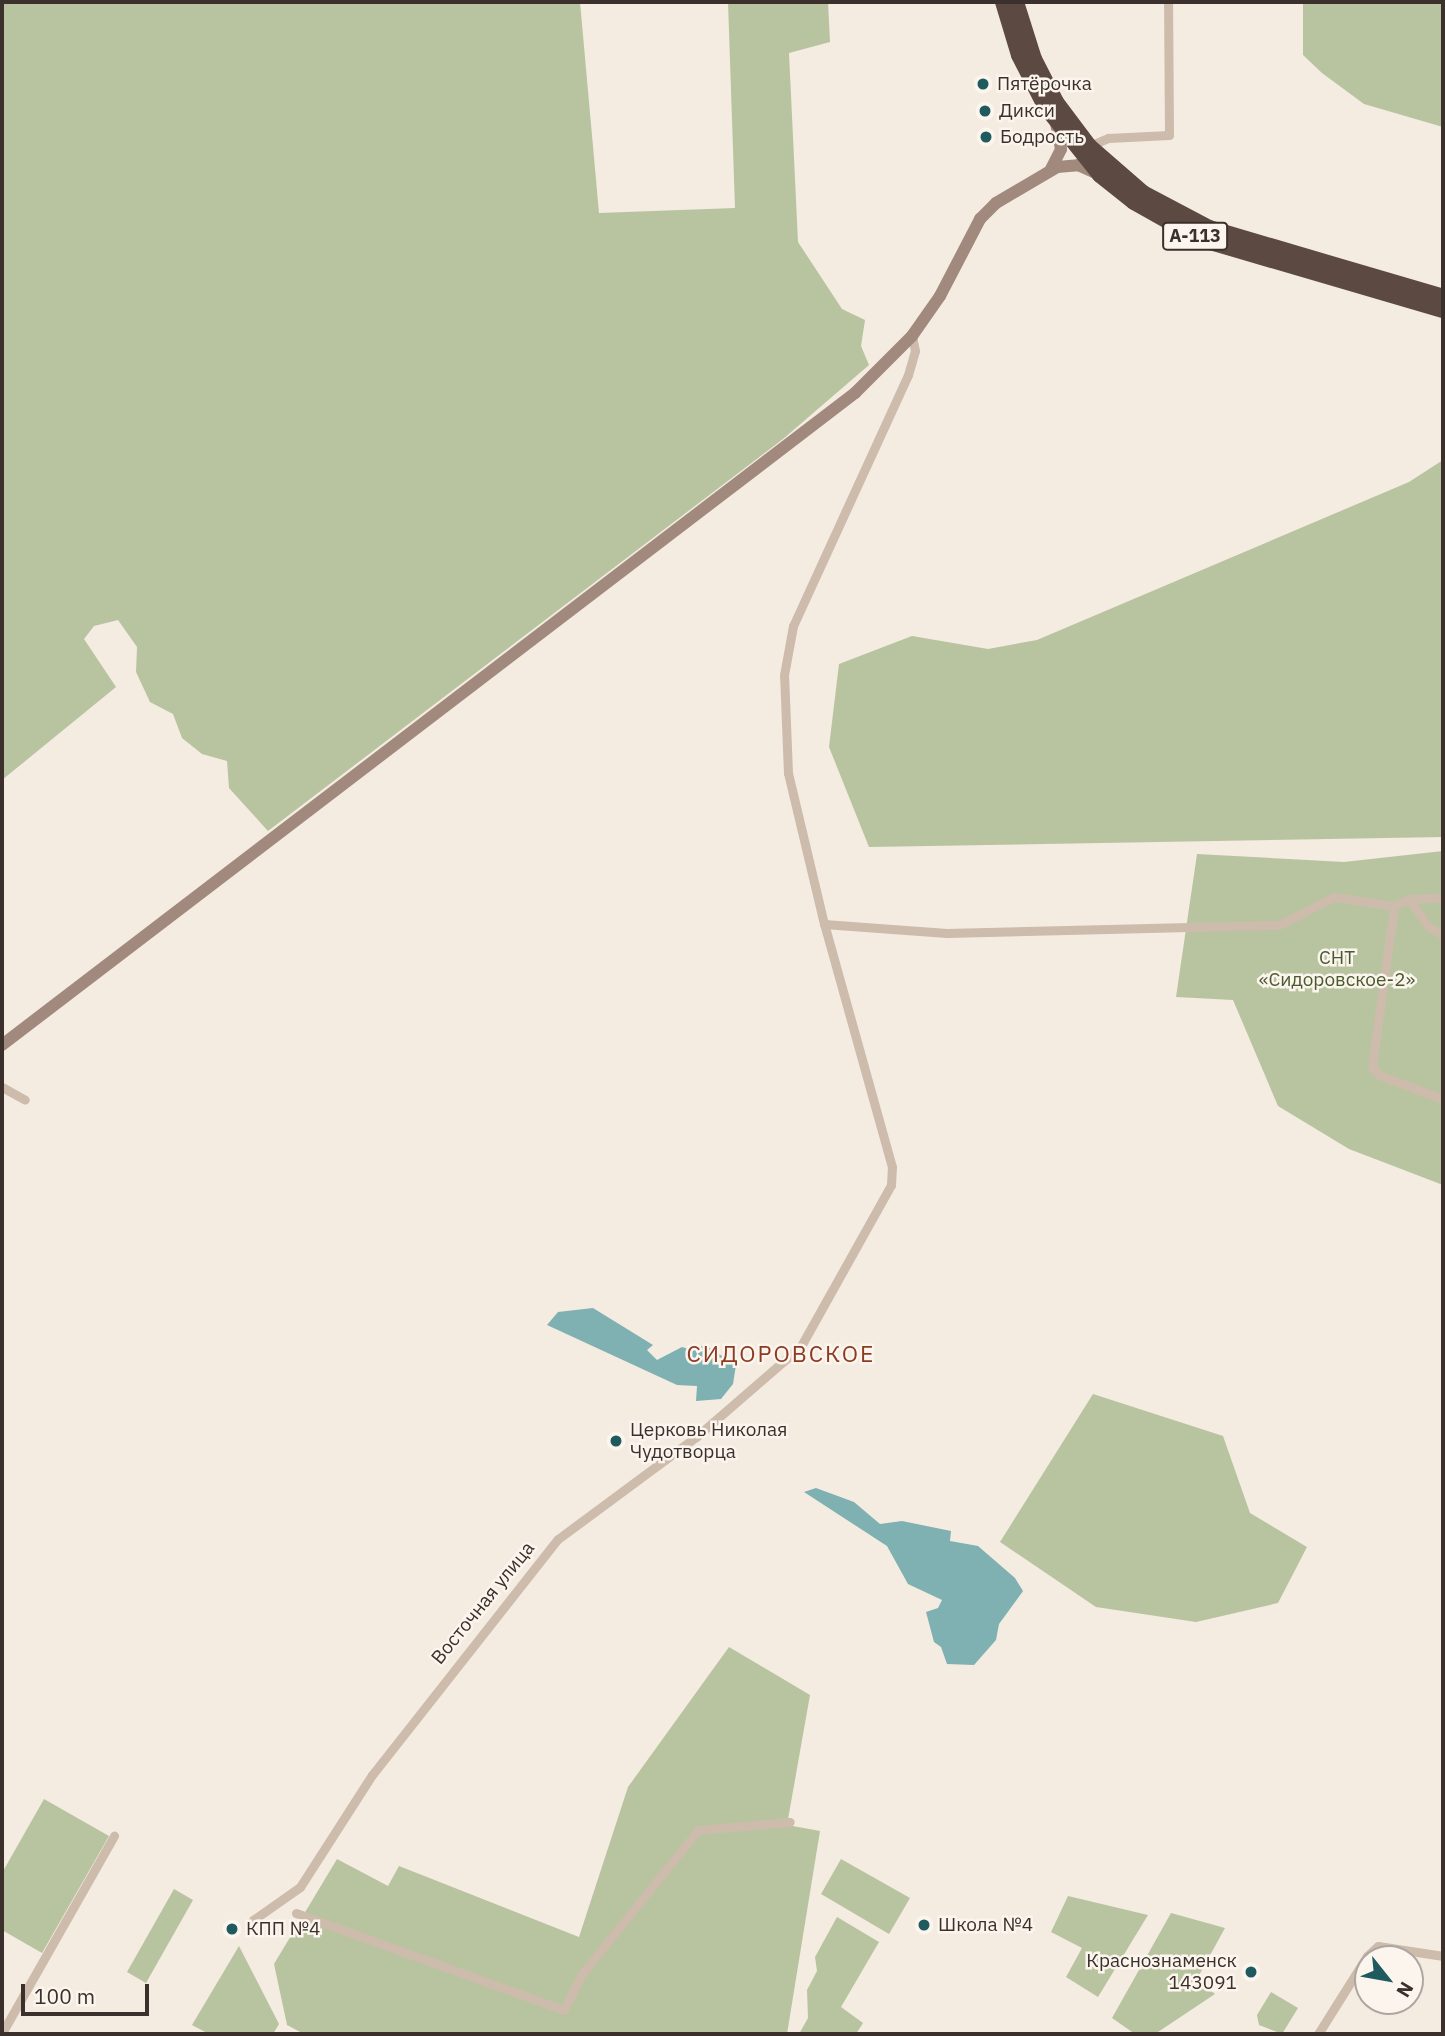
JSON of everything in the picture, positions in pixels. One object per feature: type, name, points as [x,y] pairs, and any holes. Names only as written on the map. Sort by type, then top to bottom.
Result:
[{"type":"highway","name":"А-113","points":[[1003,2],[1019,55],[1056,123],[1100,175],[1153,215],[1200,239],[1443,310]]},
{"type":"highway","name":"А-113","points":[[1016,2],[1043,78],[1089,146],[1143,193],[1209,228],[1443,297]]},
{"type":"street","points":[[1089,146],[1108,138],[1170,135],[1168,2]]},
{"type":"street","points":[[1051,169],[1061,149],[1056,123]]},
{"type":"street","points":[[2,1045],[777,456],[855,393],[912,336],[940,296],[979,219],[1004,197],[1051,169],[1079,165],[1100,175]]},
{"type":"street","name":"Восточная улица","points":[[253,1920],[300,1887],[372,1775],[558,1539],[696,1437],[801,1346],[891,1185],[892,1167],[824,924],[788,773],[784,675],[793,626],[908,375],[915,351],[912,336]]},
{"type":"street","points":[[824,924],[947,933],[1279,926],[1334,897],[1394,906],[1409,899],[1443,897]]},
{"type":"street","points":[[1409,899],[1429,926],[1443,934]]},
{"type":"street","points":[[1394,906],[1372,1067],[1379,1076],[1443,1099]]},
{"type":"street","points":[[2,1087],[25,1100]]},
{"type":"street","points":[[296,1913],[564,2010],[580,1975],[698,1830],[790,1822]]},
{"type":"street","points":[[2,2034],[114,1836]]},
{"type":"street","points":[[1318,2034],[1371,1950],[1385,1944],[1443,1956]]},
{"type":"green space","points":[[2,2],[580,2],[599,213],[735,208],[728,2],[828,2],[830,42],[789,53],[798,242],[842,309],[865,320],[861,346],[869,365],[783,439],[268,831],[229,788],[227,761],[202,754],[182,738],[173,714],[150,702],[136,672],[137,647],[118,620],[94,626],[84,639],[116,687],[2,780]]},
{"type":"green space","points":[[1303,2],[1443,2],[1443,127],[1364,104],[1322,73],[1303,55]]},
{"type":"green space","points":[[1443,460],[1443,837],[869,847],[829,747],[839,664],[912,636],[988,649],[1037,640],[1409,482]]},
{"type":"green space","name":"СНТ «Сидоровское-2»","points":[[1443,851],[1443,1185],[1349,1149],[1278,1106],[1233,1000],[1176,997],[1197,854],[1344,862]]},
{"type":"green space","points":[[1093,1394],[1223,1436],[1250,1513],[1307,1547],[1278,1603],[1196,1622],[1096,1607],[1000,1542]]},
{"type":"green space","points":[[729,1647],[810,1695],[787,1825],[820,1831],[787,2034],[304,2034],[287,2025],[274,1964],[337,1859],[388,1886],[399,1866],[579,1937],[628,1787]]},
{"type":"green space","points":[[44,1799],[109,1836],[42,1953],[2,1930],[2,1873]]},
{"type":"green space","points":[[841,1859],[910,1898],[889,1934],[821,1894]]},
{"type":"green space","points":[[174,1889],[193,1900],[146,1983],[127,1972]]},
{"type":"green space","points":[[1068,1896],[1148,1915],[1098,1997],[1066,1977],[1082,1948],[1051,1932]]},
{"type":"green space","points":[[1171,1913],[1225,1928],[1197,1979],[1215,1994],[1155,2034],[1135,2034],[1112,2018]]},
{"type":"green space","points":[[837,1917],[879,1942],[841,2007],[863,2023],[856,2034],[799,2034],[808,2018],[807,1990],[817,1971],[815,1957]]},
{"type":"green space","points":[[239,1946],[279,2024],[273,2034],[209,2034],[192,2025]]},
{"type":"green space","points":[[1271,1992],[1298,2008],[1282,2034],[1259,2025],[1257,2015]]},
{"type":"water","points":[[593,1308],[653,1345],[647,1350],[657,1360],[682,1347],[692,1350],[705,1345],[736,1365],[733,1384],[721,1399],[696,1401],[697,1386],[677,1385],[547,1325],[558,1312]]},
{"type":"water","points":[[816,1488],[854,1502],[880,1524],[902,1521],[951,1531],[950,1541],[978,1546],[1015,1578],[1023,1591],[999,1624],[996,1640],[974,1665],[947,1664],[941,1647],[934,1642],[926,1612],[938,1608],[942,1600],[908,1584],[887,1546],[804,1492]]},
{"type":"place","name":"Пятёрочка","points":[[983,84]]},
{"type":"place","name":"Дикси","points":[[985,111]]},
{"type":"place","name":"Бодрость","points":[[986,137]]},
{"type":"place","name":"Церковь Николая Чудотворца","points":[[616,1441]]},
{"type":"place","name":"Школа №4","points":[[924,1925]]},
{"type":"place","name":"КПП №4","points":[[232,1929]]},
{"type":"place","name":"Краснознаменск 143091","points":[[1251,1972]]},
{"type":"district","name":"СИДОРОВСКОЕ","points":[[781,1353]]}]
